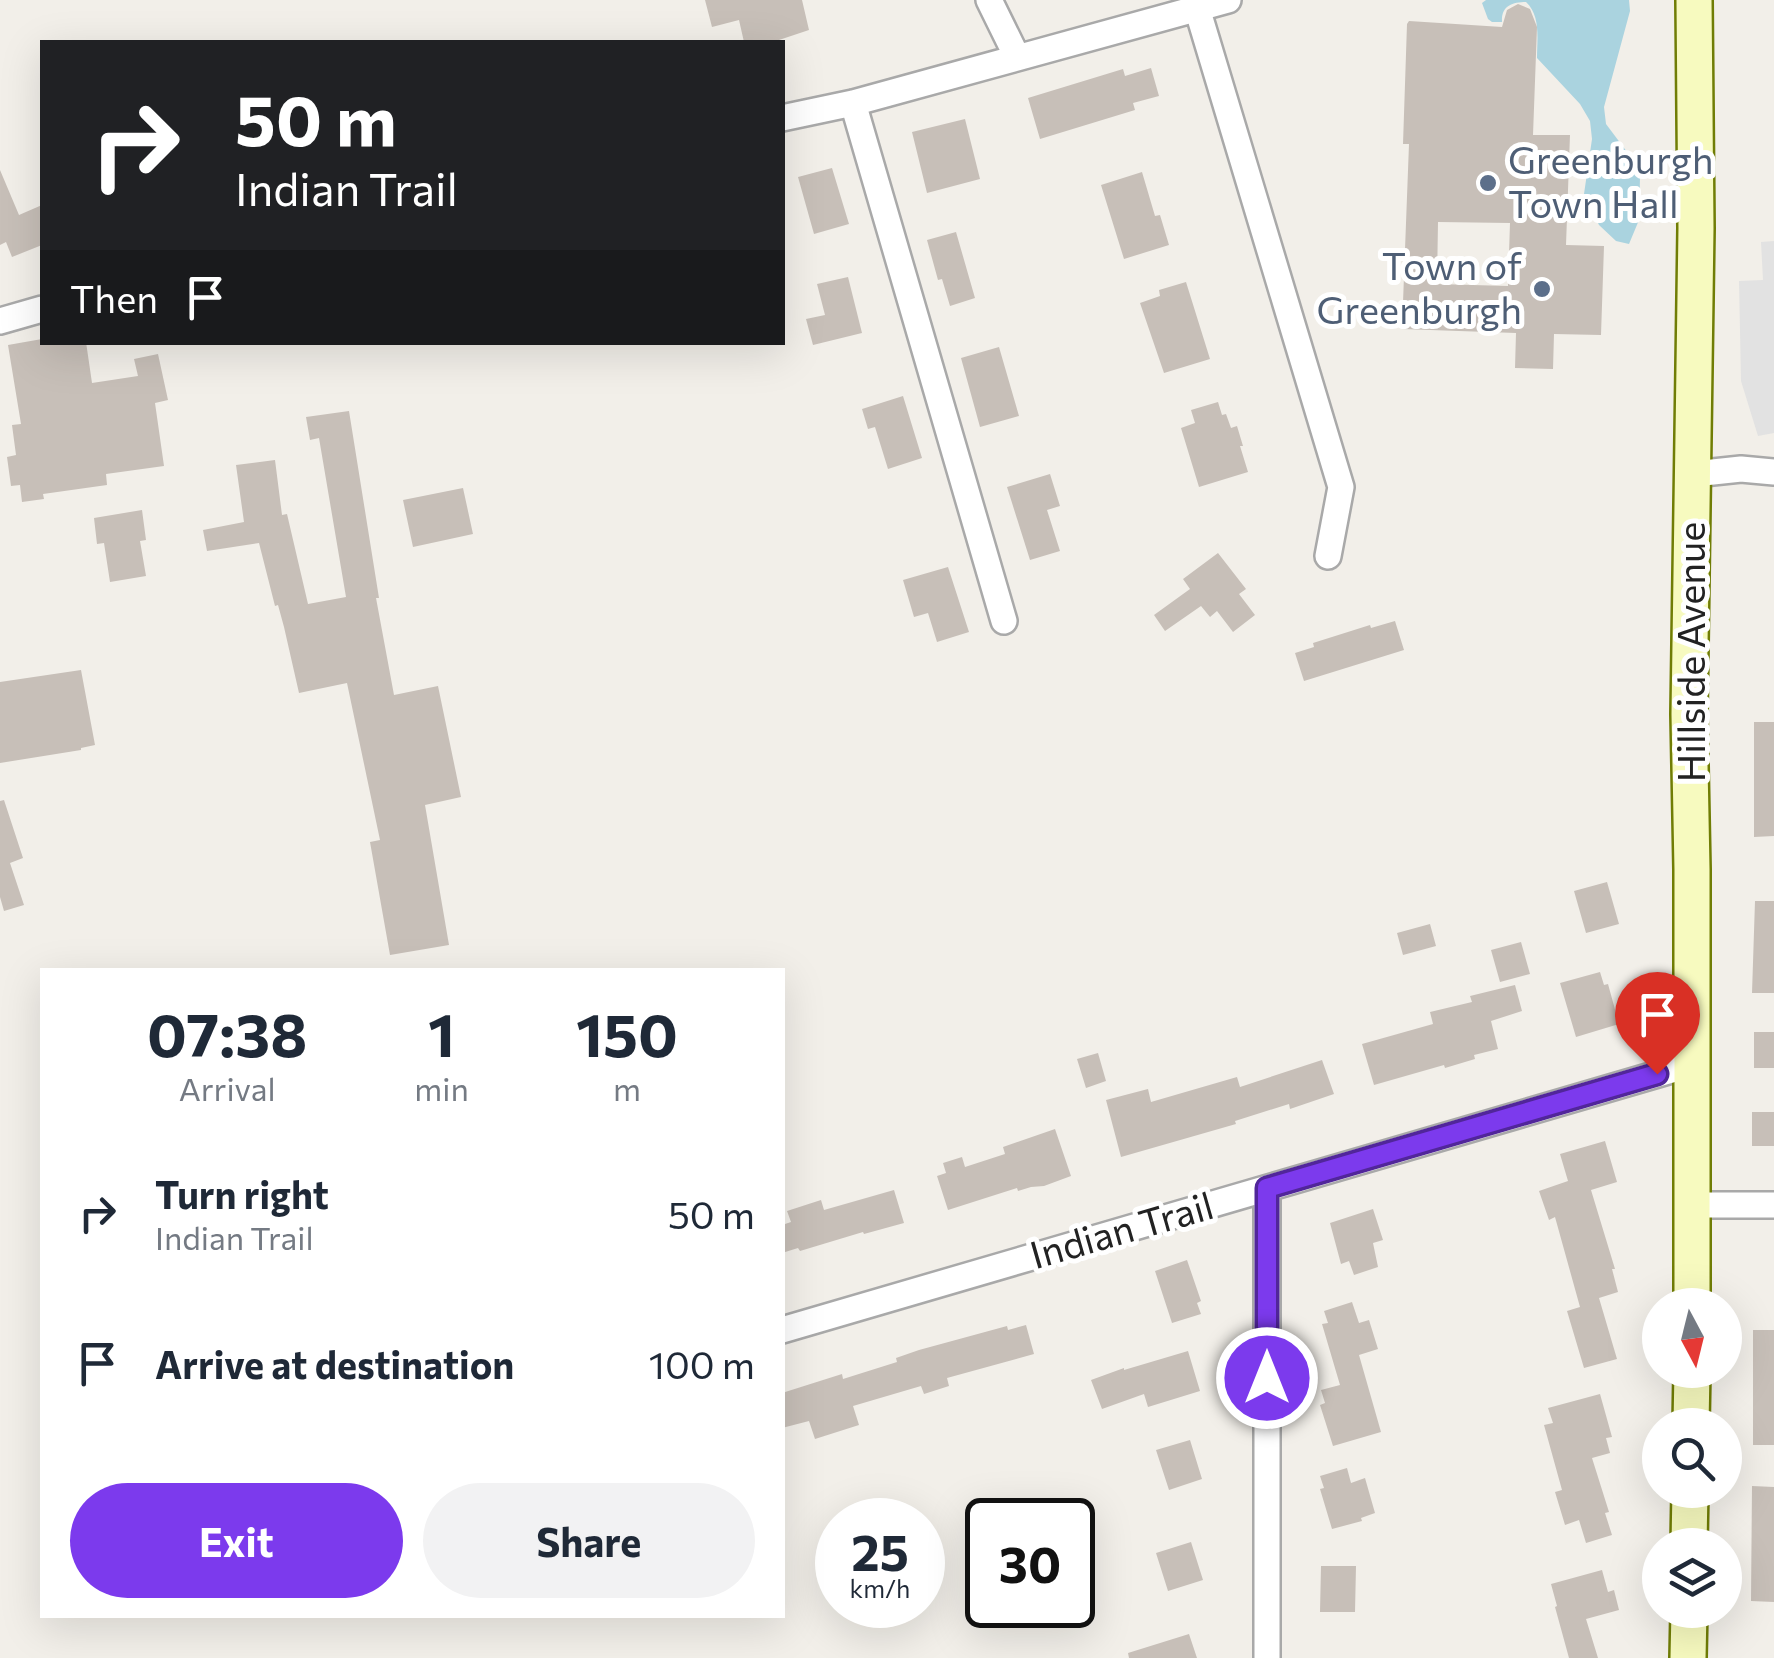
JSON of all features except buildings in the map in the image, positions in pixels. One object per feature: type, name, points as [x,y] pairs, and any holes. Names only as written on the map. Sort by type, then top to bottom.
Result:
[{"type":"main road","name":"Hillside Avenue","points":[[1692,1288],[1689,714],[1696,228],[1694,0]]},
{"type":"main road","points":[[1688,1658],[1689,1628]]},
{"type":"street","points":[[989,0],[1016,57]]},
{"type":"street","points":[[785,117],[853,103],[1228,0]]},
{"type":"street","points":[[1198,8],[1341,487],[1328,556]]},
{"type":"street","points":[[853,103],[1004,622]]},
{"type":"street","points":[[0,321],[40,309]]},
{"type":"street","points":[[1694,474],[1741,469],[1774,472]]},
{"type":"street","name":"Indian Trail","points":[[785,1329],[1692,1064]]},
{"type":"street","points":[[1267,1188],[1268,1658]]},
{"type":"street","points":[[1693,1205],[1774,1206]]},
{"type":"shaded area","points":[[1774,241],[1774,433],[1758,436],[1741,381],[1739,281],[1763,280],[1761,242]]},
{"type":"water","points":[[1486,0],[1629,0],[1630,11],[1604,107],[1606,124],[1633,160],[1640,177],[1639,220],[1629,244],[1616,241],[1599,225],[1584,194],[1592,139],[1590,121],[1580,104],[1537,58],[1537,28],[1531,8],[1526,2],[1512,4],[1503,12],[1502,22],[1492,22],[1482,3]]},
{"type":"place","name":"Greenburgh Town Hall","points":[[1488,183]]},
{"type":"place","name":"Town of Greenburgh","points":[[1542,289]]},
{"type":"route","points":[[1267,1378],[1267,1188],[1657,1074]]}]
